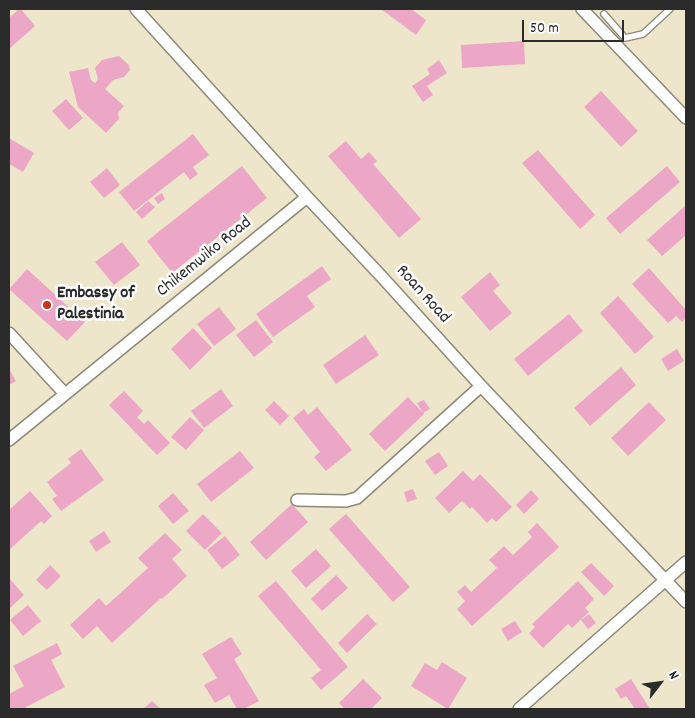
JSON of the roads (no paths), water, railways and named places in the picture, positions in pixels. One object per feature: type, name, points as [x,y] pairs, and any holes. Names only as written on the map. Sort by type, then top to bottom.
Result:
[{"type":"street","name":"Roan Road","points":[[136,9],[481,386],[686,602]]},
{"type":"street","points":[[582,9],[686,118]]},
{"type":"street","name":"Chikemwiko Road","points":[[9,440],[307,197]]},
{"type":"street","points":[[9,333],[65,394]]},
{"type":"street","points":[[297,500],[346,501],[357,498],[481,386]]},
{"type":"street","points":[[519,709],[686,562]]},
{"type":"lane","points":[[604,14],[625,38],[643,34],[670,9]]},
{"type":"place","name":"Embassy of Palestinia","points":[[47,305]]}]
